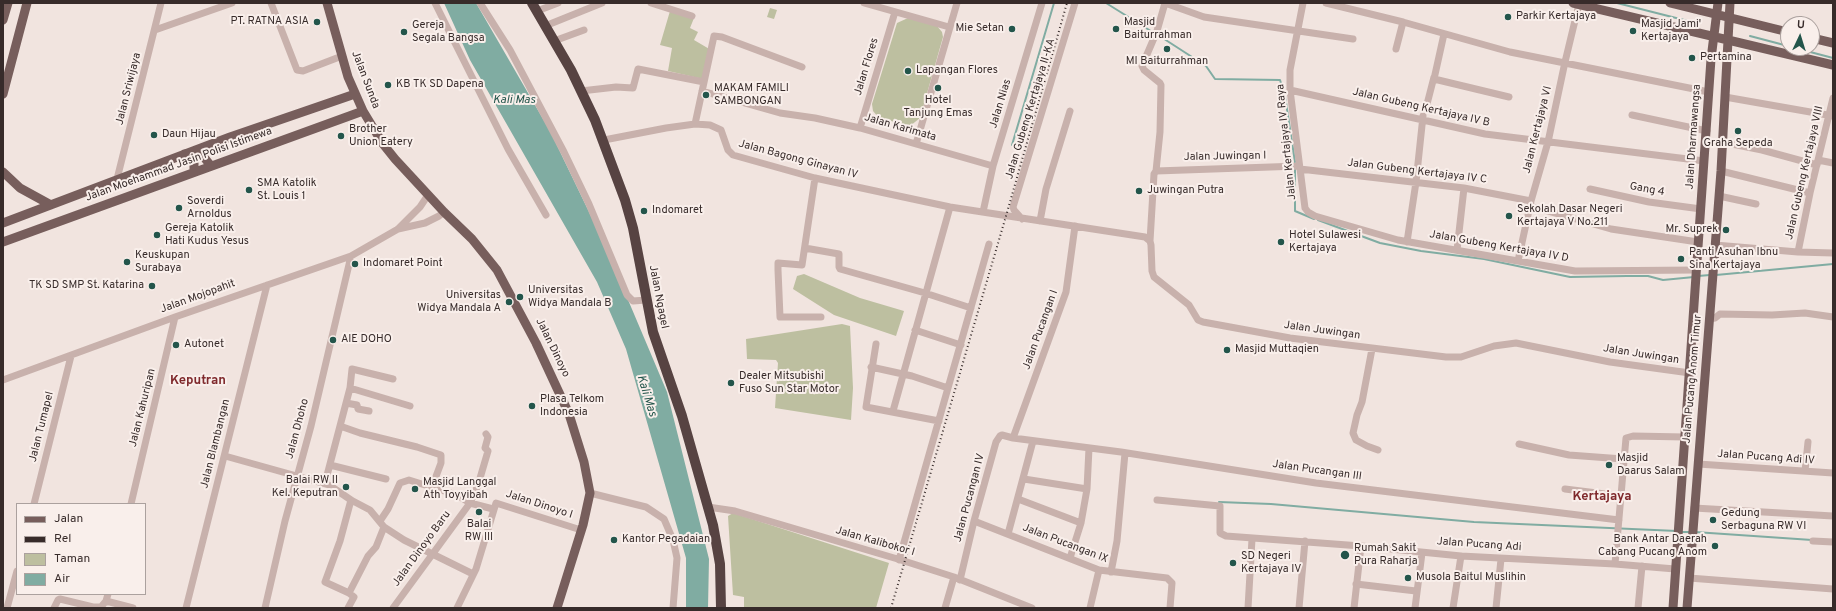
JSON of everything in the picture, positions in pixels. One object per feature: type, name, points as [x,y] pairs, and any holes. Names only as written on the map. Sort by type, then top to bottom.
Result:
[{"type":"highway","name":"Jalan Ngagel","points":[[535,7],[581,91],[604,140],[629,213],[653,332],[682,416],[708,507],[720,564],[721,608]]},
{"type":"main road","points":[[3,20],[8,3]]},
{"type":"main road","points":[[3,94],[27,3]]},
{"type":"main road","name":"Jalan Sunda","points":[[326,3],[355,94],[363,111],[383,144],[444,212]]},
{"type":"main road","points":[[1670,3],[1780,30]]},
{"type":"main road","name":"Jalan Dharmawangsa","points":[[1696,274],[1714,37],[1718,3]]},
{"type":"main road","points":[[1715,245],[1726,97],[1730,3]]},
{"type":"main road","points":[[1576,4],[1833,65]]},
{"type":"main road","points":[[1820,40],[1833,43]]},
{"type":"main road","name":"Jalan Moehammad Jasin Polisi Istimewa","points":[[3,223],[184,154],[355,94]]},
{"type":"main road","name":"Jalan Moehammad Jasin Polisi Istimewa","points":[[3,242],[363,111]]},
{"type":"main road","points":[[204,147],[204,156],[211,166]]},
{"type":"main road","points":[[184,154],[194,162],[194,172]]},
{"type":"main road","points":[[3,172],[20,188],[51,205]]},
{"type":"main road","name":"Jalan Dinoyo","points":[[444,212],[486,254],[511,292],[554,379],[569,414],[584,462],[590,493],[589,503],[557,608]]},
{"type":"main road","name":"Jalan Pucang Anom Timur","points":[[1687,608],[1715,245]]},
{"type":"main road","name":"Jalan Pucang Anom Timur","points":[[1673,608],[1696,274]]},
{"type":"street","name":"Jalan Sriwijaya","points":[[117,179],[162,3]]},
{"type":"street","points":[[155,30],[232,3]]},
{"type":"street","points":[[272,3],[297,70],[303,71],[342,56]]},
{"type":"street","points":[[435,3],[508,149],[546,215]]},
{"type":"street","points":[[480,3],[510,50],[564,152],[594,216],[627,295],[633,301],[646,300]]},
{"type":"street","points":[[535,7],[558,3]]},
{"type":"street","points":[[546,26],[602,3]]},
{"type":"street","points":[[652,3],[692,16]]},
{"type":"street","points":[[864,3],[949,27]]},
{"type":"street","points":[[916,144],[957,3]]},
{"type":"street","name":"Jalan Nias","points":[[983,212],[993,166],[1042,3]]},
{"type":"street","name":"Jalan Gubeng Kertajaya II-KA","points":[[1022,219],[1013,207],[1075,3]]},
{"type":"street","name":"Jalan Juwingan","points":[[1295,29],[1204,16],[1166,3],[1157,31],[1143,64],[1144,70],[1160,82],[1161,85],[1150,241],[1152,273],[1189,305],[1198,320],[1290,338],[1372,349],[1461,357],[1494,346],[1516,343],[1610,362],[1690,373]]},
{"type":"street","name":"Jalan Kertajaya IV Raya","points":[[1303,3],[1295,29],[1290,70],[1290,90],[1305,208]]},
{"type":"street","points":[[1326,3],[1403,22],[1510,52],[1710,92]]},
{"type":"street","name":"Jalan Kertajaya VI","points":[[1518,261],[1530,203],[1548,142],[1576,4]]},
{"type":"street","name":"Jalan Flores","points":[[860,128],[895,12]]},
{"type":"street","points":[[1396,49],[1403,22]]},
{"type":"street","points":[[1295,29],[1353,39]]},
{"type":"street","points":[[554,41],[584,30]]},
{"type":"street","points":[[1426,108],[1444,34]]},
{"type":"street","points":[[695,124],[713,39],[716,36],[802,67]]},
{"type":"street","points":[[3,73],[11,66]]},
{"type":"street","points":[[581,91],[616,87],[634,88],[638,69],[704,82]]},
{"type":"street","points":[[1434,77],[1438,81],[1509,97]]},
{"type":"street","name":"Jalan Gubeng Kertajaya IV B","points":[[1290,90],[1423,118],[1484,134],[1704,161]]},
{"type":"street","name":"Jalan Karimata","points":[[702,91],[757,107],[860,128],[993,166]]},
{"type":"street","points":[[1726,97],[1831,115]]},
{"type":"street","name":"Jalan Gubeng Kertajaya VIII","points":[[1798,252],[1810,193],[1831,115],[1833,98]]},
{"type":"street","points":[[1040,221],[1046,189],[1070,112]]},
{"type":"street","points":[[1632,115],[1694,130],[1707,131]]},
{"type":"street","points":[[1407,242],[1416,182],[1423,118]]},
{"type":"street","name":"Jalan Bagong Ginayan IV","points":[[604,140],[666,128],[695,124],[710,125],[722,130],[728,150],[733,155],[815,178],[950,207],[1022,219]]},
{"type":"street","points":[[1722,142],[1818,162],[1833,163]]},
{"type":"street","name":"Jalan Juwingan I","points":[[1155,172],[1300,168]]},
{"type":"street","name":"Jalan Gubeng Kertajaya IV C","points":[[1300,168],[1464,188],[1530,203],[1612,228],[1698,242]]},
{"type":"street","points":[[1721,171],[1810,193]]},
{"type":"street","points":[[815,178],[802,265],[778,263],[780,317],[821,317]]},
{"type":"street","points":[[1456,250],[1464,188]]},
{"type":"street","name":"Gang 4","points":[[1590,189],[1649,202],[1701,209]]},
{"type":"street","name":"Jalan Mojopahit","points":[[3,380],[176,317],[351,256],[398,229],[420,207],[428,195]]},
{"type":"street","points":[[1719,196],[1756,204]]},
{"type":"street","points":[[893,411],[950,207]]},
{"type":"street","name":"Jalan Gubeng Kertajaya IV D","points":[[1305,208],[1308,212],[1315,216],[1407,242],[1575,271],[1696,274]]},
{"type":"street","name":"Jalan Mojopahit","points":[[398,229],[425,223],[444,212]]},
{"type":"street","points":[[1022,219],[1144,237],[1150,241]]},
{"type":"street","name":"Jalan Pucangan I","points":[[1013,438],[1066,292],[1075,226]]},
{"type":"street","points":[[899,560],[990,244]]},
{"type":"street","points":[[1715,245],[1798,252],[1833,253]]},
{"type":"street","points":[[805,248],[839,254],[840,269],[925,293],[971,308]]},
{"type":"street","name":"Jalan Dhoho","points":[[265,608],[347,278],[351,256]]},
{"type":"street","name":"Jalan Blambangan","points":[[186,608],[267,285]]},
{"type":"street","points":[[1710,307],[1716,309],[1720,314]]},
{"type":"street","points":[[1709,319],[1716,318],[1720,314],[1772,316],[1805,313],[1833,317]]},
{"type":"street","name":"Jalan Kahuripan","points":[[131,503],[176,317]]},
{"type":"street","points":[[915,330],[961,345]]},
{"type":"street","points":[[876,344],[866,407],[939,421]]},
{"type":"street","points":[[1372,349],[1362,402],[1353,433],[1356,440],[1378,450]]},
{"type":"street","name":"Jalan Tumapel","points":[[34,503],[71,356]]},
{"type":"street","points":[[872,367],[903,374],[948,388]]},
{"type":"street","points":[[325,484],[350,388],[352,369],[393,379]]},
{"type":"street","points":[[350,388],[410,406]]},
{"type":"street","points":[[346,402],[357,405],[358,409],[369,411]]},
{"type":"street","points":[[340,426],[360,433],[442,455],[441,463],[432,487]]},
{"type":"street","name":"Jalan Dinoyo Baru","points":[[393,608],[470,503],[478,485],[488,451],[485,448],[488,437],[486,434]]},
{"type":"street","name":"Jalan Pucangan IV","points":[[945,608],[957,578],[998,439],[1002,435],[1013,438]]},
{"type":"street","points":[[1616,564],[1623,459],[1627,437],[1685,437]]},
{"type":"street","name":"Jalan Pucangan III","points":[[1013,438],[1125,453],[1316,483],[1619,526]]},
{"type":"street","points":[[1008,534],[1033,441]]},
{"type":"street","points":[[1805,471],[1808,442]]},
{"type":"street","points":[[1519,444],[1570,455],[1623,459]]},
{"type":"street","points":[[1070,558],[1081,523],[1087,489],[1090,448]]},
{"type":"street","points":[[1110,572],[1117,541],[1125,453]]},
{"type":"street","points":[[225,456],[325,484],[370,510],[382,524],[404,540],[473,574]]},
{"type":"street","name":"Jalan Pucang Adi IV","points":[[1698,464],[1833,473]]},
{"type":"street","points":[[330,465],[386,478]]},
{"type":"street","points":[[1024,479],[1087,489]]},
{"type":"street","points":[[349,593],[368,556],[374,550],[382,524],[401,482],[412,480],[457,495],[470,503],[493,509],[473,574],[457,608]]},
{"type":"street","points":[[1565,489],[1621,496]]},
{"type":"street","points":[[590,493],[646,507],[664,519],[673,540],[676,558],[673,608]]},
{"type":"street","points":[[1018,499],[1081,523]]},
{"type":"street","points":[[348,608],[354,597],[349,593],[333,587],[325,581],[340,541],[351,500]]},
{"type":"street","name":"Jalan Pucang Adi","points":[[1157,500],[1214,505],[1221,507],[1221,534],[1252,539],[1305,541],[1422,553],[1501,559],[1616,564],[1676,569]]},
{"type":"street","name":"Jalan Dinoyo I","points":[[493,509],[496,504],[500,503],[582,530]]},
{"type":"street","name":"Jalan Kalibokor I","points":[[708,507],[735,511],[957,578],[1032,608]]},
{"type":"street","points":[[1694,508],[1833,516]]},
{"type":"street","name":"Jalan Pucangan IX","points":[[974,520],[1099,570],[1164,577],[1171,580],[1170,608]]},
{"type":"street","points":[[1248,608],[1252,539]]},
{"type":"street","points":[[1299,608],[1305,541]]},
{"type":"street","points":[[1813,541],[1833,542]]},
{"type":"street","points":[[1354,608],[1361,546]]},
{"type":"street","points":[[1414,608],[1422,553]]},
{"type":"street","points":[[1453,608],[1460,556]]},
{"type":"street","points":[[1496,608],[1501,559]]},
{"type":"street","points":[[1638,608],[1642,566]]},
{"type":"street","points":[[1090,608],[1099,570]]},
{"type":"street","points":[[8,608],[16,575]]},
{"type":"street","points":[[1689,578],[1833,589]]},
{"type":"street","points":[[1356,584],[1416,590]]},
{"type":"street","points":[[54,608],[60,599],[98,608],[101,607],[107,598],[121,607],[133,608]]},
{"type":"green space","points":[[770,8],[777,10],[774,19],[767,17]]},
{"type":"green space","points":[[670,11],[694,18],[690,28],[698,32],[694,40],[711,50],[703,79],[668,71],[672,48],[660,45]]},
{"type":"green space","name":"Lapangan Flores","points":[[908,18],[937,26],[942,32],[943,37],[920,118],[910,126],[879,118],[873,111],[872,104],[897,23]]},
{"type":"green space","points":[[804,274],[860,298],[904,311],[896,336],[834,315],[793,289],[797,276]]},
{"type":"green space","points":[[842,324],[850,326],[853,388],[851,420],[775,408],[778,363],[776,360],[747,359],[746,339]]},
{"type":"green space","points":[[733,513],[889,563],[876,608],[744,608],[744,597],[733,595],[728,516]]},
{"type":"water","name":"Kali Mas","points":[[444,3],[476,3],[550,131],[604,243],[667,392],[709,559],[708,608],[686,608],[686,558],[626,349],[597,282],[470,60]]},
{"type":"waterway","points":[[1012,145],[1054,3]]},
{"type":"waterway","points":[[1106,3],[1154,33]]},
{"type":"waterway","points":[[1617,3],[1688,21]]},
{"type":"waterway","points":[[1158,35],[1206,66],[1215,79],[1280,80],[1285,96],[1295,162]]},
{"type":"waterway","points":[[1750,36],[1780,44]]},
{"type":"waterway","points":[[1820,55],[1833,58]]},
{"type":"waterway","points":[[1295,169],[1295,211],[1314,219]]},
{"type":"waterway","points":[[1318,220],[1380,243],[1421,251],[1484,259],[1570,277],[1648,276],[1663,280],[1694,277]]},
{"type":"waterway","points":[[1716,275],[1833,264]]},
{"type":"waterway","points":[[1698,276],[1710,275]]},
{"type":"waterway","points":[[1219,502],[1271,504],[1474,522],[1677,531]]},
{"type":"waterway","points":[[1681,532],[1691,532]]},
{"type":"waterway","points":[[1695,532],[1812,540]]},
{"type":"railway","points":[[891,608],[1067,3]]},
{"type":"place","name":"Parkir Kertajaya","points":[[1508,17]]},
{"type":"place","name":"PT. RATNA ASIA","points":[[317,22]]},
{"type":"place","name":"Mie Setan","points":[[1012,29]]},
{"type":"place","name":"Masjid Baiturrahman","points":[[1116,29]]},
{"type":"place","name":"Masjid Jami' Kertajaya","points":[[1633,31]]},
{"type":"place","name":"Gereja Segala Bangsa","points":[[404,32]]},
{"type":"place","name":"MI Baiturrahman","points":[[1167,49]]},
{"type":"place","name":"Pertamina","points":[[1692,58]]},
{"type":"place","name":"Lapangan Flores","points":[[908,71]]},
{"type":"place","name":"KB TK SD Dapena","points":[[388,85]]},
{"type":"place","name":"Hotel Tanjung Emas","points":[[938,88]]},
{"type":"place","name":"MAKAM FAMILI SAMBONGAN","points":[[706,95]]},
{"type":"place","name":"Graha Sepeda","points":[[1738,131]]},
{"type":"place","name":"Daun Hijau","points":[[154,135]]},
{"type":"place","name":"Brother Union Eatery","points":[[341,136]]},
{"type":"place","name":"SMA Katolik St. Louis 1","points":[[249,190]]},
{"type":"place","name":"Juwingan Putra","points":[[1139,191]]},
{"type":"place","name":"Soverdi Arnoldus","points":[[179,208]]},
{"type":"place","name":"Indomaret","points":[[644,211]]},
{"type":"place","name":"Sekolah Dasar Negeri Kertajaya V No.211","points":[[1509,216]]},
{"type":"place","name":"Mr. Suprek","points":[[1726,230]]},
{"type":"place","name":"Gereja Katolik Hati Kudus Yesus","points":[[157,235]]},
{"type":"place","name":"Hotel Sulawesi Kertajaya","points":[[1281,242]]},
{"type":"place","name":"Panti Asuhan Ibnu Sina Kertajaya","points":[[1681,259]]},
{"type":"place","name":"Keuskupan Surabaya","points":[[127,262]]},
{"type":"place","name":"Indomaret Point","points":[[355,264]]},
{"type":"place","name":"TK SD SMP St. Katarina","points":[[152,286]]},
{"type":"place","name":"Universitas Widya Mandala B","points":[[520,297]]},
{"type":"place","name":"Universitas Widya Mandala A","points":[[509,302]]},
{"type":"place","name":"AIE DOHO","points":[[333,340]]},
{"type":"place","name":"Autonet","points":[[176,345]]},
{"type":"place","name":"Masjid Muttaqien","points":[[1227,350]]},
{"type":"place","name":"Dealer Mitsubishi Fuso Sun Star Motor","points":[[731,383]]},
{"type":"place","name":"Plasa Telkom Indonesia","points":[[532,406]]},
{"type":"place","name":"Masjid Daarus Salam","points":[[1609,465]]},
{"type":"place","name":"Balai RW II Kel. Keputran","points":[[346,487]]},
{"type":"place","name":"Masjid Langgal Ath Toyyibah","points":[[415,489]]},
{"type":"place","name":"Balai RW III","points":[[479,512]]},
{"type":"place","name":"Gedung Serbaguna RW VI","points":[[1713,520]]},
{"type":"place","name":"Kantor Pegadaian","points":[[614,540]]},
{"type":"place","name":"Bank Antar Daerah Cabang Pucang Anom","points":[[1715,546]]},
{"type":"place","name":"Rumah Sakit Pura Raharja","points":[[1345,555]]},
{"type":"place","name":"SD Negeri Kertajaya IV","points":[[1233,563]]},
{"type":"place","name":"Musola Baitul Muslihin","points":[[1408,578]]},
{"type":"district","name":"Keputran","points":[[198,381]]},
{"type":"district","name":"Kertajaya","points":[[1602,497]]}]
